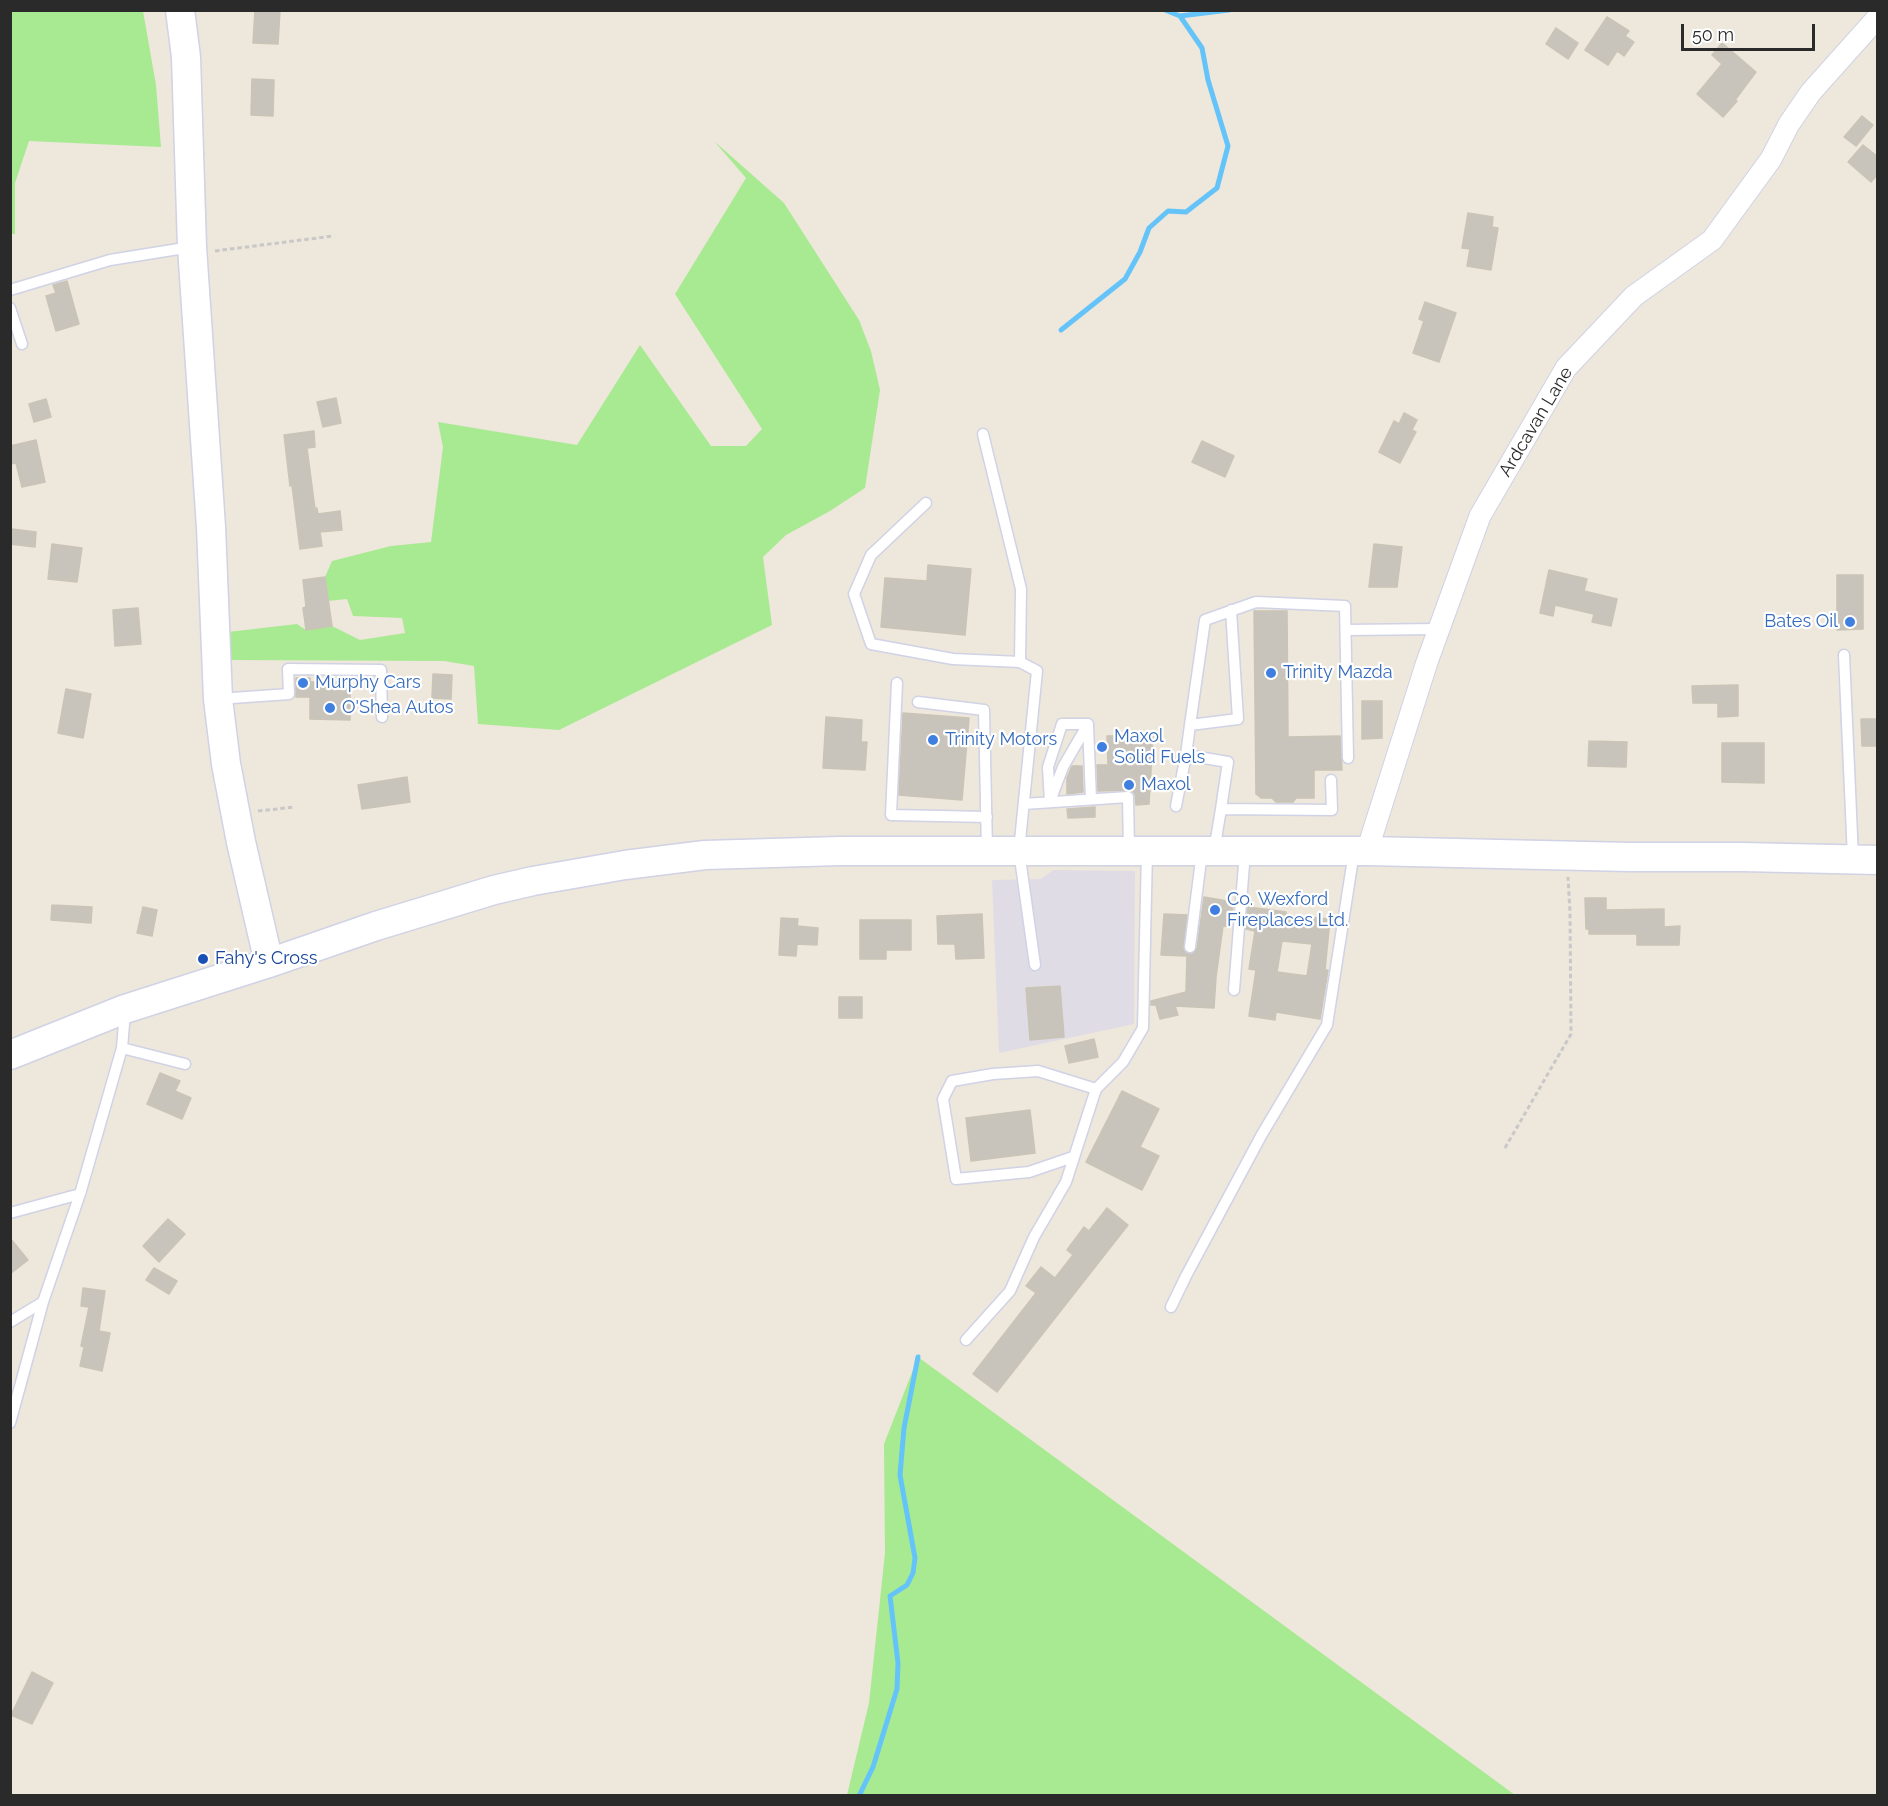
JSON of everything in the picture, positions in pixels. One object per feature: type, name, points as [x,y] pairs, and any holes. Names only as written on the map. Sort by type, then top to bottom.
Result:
[{"type":"main road","points":[[180,10],[186,57],[192,250],[210,527],[218,699],[235,814],[269,963]]},
{"type":"main road","points":[[10,1055],[125,1009],[376,926],[494,890],[533,880],[625,865],[716,854],[840,851],[1360,851],[1865,859]]},
{"type":"street","name":"Ardcavan Lane","points":[[1360,851],[1480,516],[1566,368],[1634,297],[1712,240],[1771,159],[1789,124],[1811,92],[1878,16]]},
{"type":"lane","points":[[10,290],[110,260],[192,250]]},
{"type":"lane","points":[[10,308],[22,344]]},
{"type":"lane","points":[[983,434],[1021,589],[1020,662]]},
{"type":"lane","points":[[926,503],[871,555],[854,594],[871,644],[953,659],[1020,662],[1036,671],[1019,851],[1035,965]]},
{"type":"lane","points":[[1176,806],[1186,755],[1205,620],[1256,602],[1346,606],[1348,758]]},
{"type":"lane","points":[[1190,725],[1238,720],[1231,610]]},
{"type":"lane","points":[[1346,630],[1438,629]]},
{"type":"lane","points":[[1844,655],[1865,859]]},
{"type":"lane","points":[[218,699],[290,694],[288,669],[381,670],[382,717]]},
{"type":"lane","points":[[897,683],[891,815],[987,817]]},
{"type":"lane","points":[[918,702],[984,710],[987,851]]},
{"type":"lane","points":[[1050,802],[1048,767],[1062,724],[1088,724]]},
{"type":"lane","points":[[1050,802],[1063,767],[1088,724]]},
{"type":"lane","points":[[1088,724],[1091,799]]},
{"type":"lane","points":[[1186,755],[1228,762],[1221,809],[1208,851],[1190,947]]},
{"type":"lane","points":[[1221,809],[1332,810],[1331,780]]},
{"type":"lane","points":[[966,1340],[1010,1292],[1034,1237],[1066,1182],[1096,1089],[1124,1062],[1143,1028],[1138,851],[1128,797],[1023,804]]},
{"type":"lane","points":[[1234,990],[1245,851]]},
{"type":"lane","points":[[1171,1307],[1261,1136],[1327,1025],[1360,851]]},
{"type":"lane","points":[[10,1423],[15,1390],[80,1194],[122,1048],[125,1009]]},
{"type":"lane","points":[[122,1048],[185,1064]]},
{"type":"lane","points":[[1073,1157],[1029,1172],[956,1179],[943,1099],[952,1081],[993,1074],[1038,1071],[1096,1089]]},
{"type":"lane","points":[[10,1213],[80,1194]]},
{"type":"lane","points":[[10,1322],[43,1302]]},
{"type":"path","points":[[192,250],[333,236]]},
{"type":"path","points":[[235,814],[295,807]]},
{"type":"path","points":[[1505,1148],[1571,1034],[1570,912],[1566,856]]},
{"type":"shaded area","points":[[1053,870],[1135,871],[1134,1024],[999,1053],[992,880],[1041,879]]},
{"type":"green space","points":[[10,11],[143,11],[156,85],[161,147],[29,141],[15,183],[15,234],[10,234]]},
{"type":"green space","points":[[714,141],[784,203],[859,320],[871,351],[880,390],[865,488],[830,511],[786,535],[763,557],[772,625],[559,730],[478,724],[474,666],[444,661],[230,660],[228,632],[297,624],[306,630],[332,626],[360,640],[405,633],[402,618],[353,616],[347,599],[328,601],[325,577],[332,561],[391,546],[431,542],[443,447],[438,422],[577,445],[640,345],[711,446],[746,446],[762,429],[675,294],[746,178]]},
{"type":"green space","points":[[918,1357],[1515,1795],[847,1795],[869,1703],[885,1553],[884,1444]]},
{"type":"building","points":[[255,10],[280,10],[278,44],[253,43]]},
{"type":"building","points":[[1607,17],[1629,31],[1625,36],[1634,42],[1624,56],[1617,51],[1608,65],[1585,50]]},
{"type":"building","points":[[1556,28],[1578,43],[1568,59],[1546,44]]},
{"type":"building","points":[[1722,43],[1756,72],[1735,100],[1737,101],[1723,117],[1697,94],[1722,64],[1712,55]]},
{"type":"building","points":[[252,79],[274,80],[273,116],[251,115]]},
{"type":"building","points":[[1862,116],[1873,125],[1856,146],[1844,137]]},
{"type":"building","points":[[1863,145],[1878,157],[1878,174],[1871,182],[1848,162]]},
{"type":"building","points":[[1468,213],[1493,217],[1492,227],[1498,228],[1491,270],[1467,266],[1470,249],[1462,248]]},
{"type":"building","points":[[67,281],[79,324],[56,331],[46,296],[56,293],[53,285]]},
{"type":"building","points":[[1425,302],[1456,313],[1439,362],[1413,353],[1424,321],[1419,319]]},
{"type":"building","points":[[336,398],[341,423],[323,427],[317,402]]},
{"type":"building","points":[[46,399],[51,417],[34,422],[29,404]]},
{"type":"building","points":[[1404,413],[1417,420],[1412,430],[1416,432],[1400,463],[1379,452],[1394,421],[1399,424]]},
{"type":"building","points":[[314,431],[315,447],[307,448],[315,509],[317,508],[318,514],[340,511],[342,530],[320,532],[322,546],[300,549],[284,435]]},
{"type":"building","points":[[36,440],[45,482],[22,487],[16,463],[10,464],[10,446]]},
{"type":"building","points":[[1202,441],[1234,456],[1225,477],[1192,462]]},
{"type":"building","points":[[12,529],[36,532],[35,547],[10,544]]},
{"type":"building","points":[[52,544],[82,548],[77,582],[48,579]]},
{"type":"building","points":[[1374,544],[1402,547],[1397,587],[1369,587]]},
{"type":"building","points":[[928,565],[971,569],[965,635],[881,627],[885,578],[927,581]]},
{"type":"building","points":[[1549,570],[1587,579],[1584,591],[1617,599],[1611,626],[1592,622],[1594,614],[1555,605],[1553,616],[1540,613]]},
{"type":"building","points":[[1837,575],[1863,575],[1863,629],[1837,630]]},
{"type":"building","points":[[325,577],[332,626],[306,630],[303,580]]},
{"type":"building","points":[[138,608],[141,644],[115,646],[113,610]]},
{"type":"building","name":"Trinity Mazda","points":[[1254,611],[1287,611],[1288,737],[1340,736],[1342,770],[1314,770],[1314,798],[1296,798],[1293,802],[1276,802],[1272,798],[1261,798],[1256,794]]},
{"type":"building","points":[[433,674],[452,675],[451,699],[432,698]]},
{"type":"building","name":"O'Shea Autos","points":[[296,678],[310,678],[310,682],[337,682],[337,690],[350,690],[350,720],[310,719],[310,697],[296,697]]},
{"type":"building","points":[[1738,685],[1738,716],[1718,717],[1718,703],[1693,703],[1692,686]]},
{"type":"building","points":[[66,689],[91,694],[83,738],[58,733]]},
{"type":"building","points":[[1362,701],[1382,701],[1382,738],[1362,739]]},
{"type":"building","name":"Trinity Motors","points":[[903,713],[969,718],[962,800],[899,795]]},
{"type":"building","points":[[826,717],[862,720],[861,742],[867,742],[865,770],[823,768]]},
{"type":"building","points":[[1861,719],[1878,719],[1878,746],[1862,746]]},
{"type":"building","name":"Maxol","points":[[1107,736],[1153,736],[1149,804],[1136,805],[1135,794],[1131,790],[1098,791],[1097,765],[1108,765]]},
{"type":"building","points":[[1589,741],[1627,742],[1626,767],[1588,766]]},
{"type":"building","points":[[1722,743],[1764,743],[1764,783],[1722,782]]},
{"type":"building","points":[[1072,766],[1082,766],[1083,792],[1067,794],[1067,778]]},
{"type":"building","points":[[407,777],[410,802],[362,809],[358,785]]},
{"type":"building","points":[[1095,807],[1095,817],[1068,818],[1067,809]]},
{"type":"building","points":[[1204,897],[1233,904],[1231,927],[1223,926],[1214,1008],[1175,1006],[1178,1015],[1160,1019],[1156,1005],[1151,1005],[1151,1001],[1186,992],[1187,956],[1161,955],[1164,914],[1187,915],[1183,949],[1186,953],[1192,954],[1197,948]]},
{"type":"building","points":[[1585,898],[1606,898],[1606,910],[1664,909],[1664,927],[1680,926],[1679,945],[1637,945],[1637,934],[1589,934],[1589,929],[1586,929]]},
{"type":"building","points":[[52,905],[92,907],[91,923],[51,920]]},
{"type":"building","points":[[143,907],[157,910],[152,936],[137,933]]},
{"type":"building","points":[[1248,907],[1286,912],[1286,915],[1330,919],[1325,970],[1328,970],[1320,1019],[1276,1012],[1275,1020],[1249,1016],[1256,970],[1249,969],[1255,931],[1246,929]],"holes":[[[1282,941],[1312,944],[1307,976],[1277,972]]]},
{"type":"building","points":[[982,914],[984,958],[956,959],[955,944],[938,944],[937,916]]},
{"type":"building","points":[[781,918],[798,919],[797,926],[818,928],[817,945],[797,944],[796,956],[779,955]]},
{"type":"building","points":[[860,920],[911,920],[911,950],[886,950],[886,959],[860,959]]},
{"type":"building","points":[[1060,986],[1064,1037],[1030,1040],[1026,988]]},
{"type":"building","points":[[839,997],[862,997],[862,1018],[839,1018]]},
{"type":"building","points":[[1094,1039],[1098,1057],[1069,1063],[1065,1046]]},
{"type":"building","points":[[160,1073],[180,1081],[175,1091],[191,1098],[182,1119],[147,1104]]},
{"type":"building","points":[[1122,1091],[1159,1109],[1140,1147],[1159,1156],[1142,1190],[1086,1162]]},
{"type":"building","points":[[1030,1110],[1035,1153],[971,1161],[966,1118]]},
{"type":"building","points":[[1107,1208],[1128,1225],[997,1392],[973,1374],[1036,1293],[1026,1286],[1041,1267],[1055,1278],[1073,1255],[1067,1250],[1084,1227],[1089,1231]]},
{"type":"building","points":[[168,1219],[185,1234],[159,1262],[143,1246]]},
{"type":"building","points":[[10,1238],[28,1260],[10,1274]]},
{"type":"building","points":[[154,1268],[177,1281],[169,1294],[146,1280]]},
{"type":"building","points":[[83,1288],[105,1291],[99,1331],[110,1333],[102,1371],[80,1366],[84,1347],[81,1346],[89,1307],[81,1306]]},
{"type":"building","points":[[32,1672],[53,1683],[32,1724],[11,1715]]},
{"type":"waterway","points":[[1061,330],[1125,279],[1140,252],[1149,228],[1168,211],[1186,212],[1217,188],[1228,146],[1208,80],[1202,48],[1180,16],[1165,10]]},
{"type":"waterway","points":[[1180,16],[1229,10]]},
{"type":"waterway","points":[[859,1796],[873,1767],[897,1689],[898,1663],[890,1596],[907,1585],[913,1573],[915,1558],[900,1475],[904,1428],[918,1357]]},
{"type":"place","name":"Bates Oil","points":[[1850,622]]},
{"type":"place","name":"Trinity Mazda","points":[[1271,673]]},
{"type":"place","name":"Murphy Cars","points":[[303,683]]},
{"type":"place","name":"O'Shea Autos","points":[[330,708]]},
{"type":"place","name":"Trinity Motors","points":[[933,740]]},
{"type":"place","name":"Maxol Solid Fuels","points":[[1102,747]]},
{"type":"place","name":"Maxol","points":[[1129,785]]},
{"type":"place","name":"Co. Wexford Fireplaces Ltd.","points":[[1215,910]]},
{"type":"place","name":"Fahy's Cross","points":[[203,959]]}]
